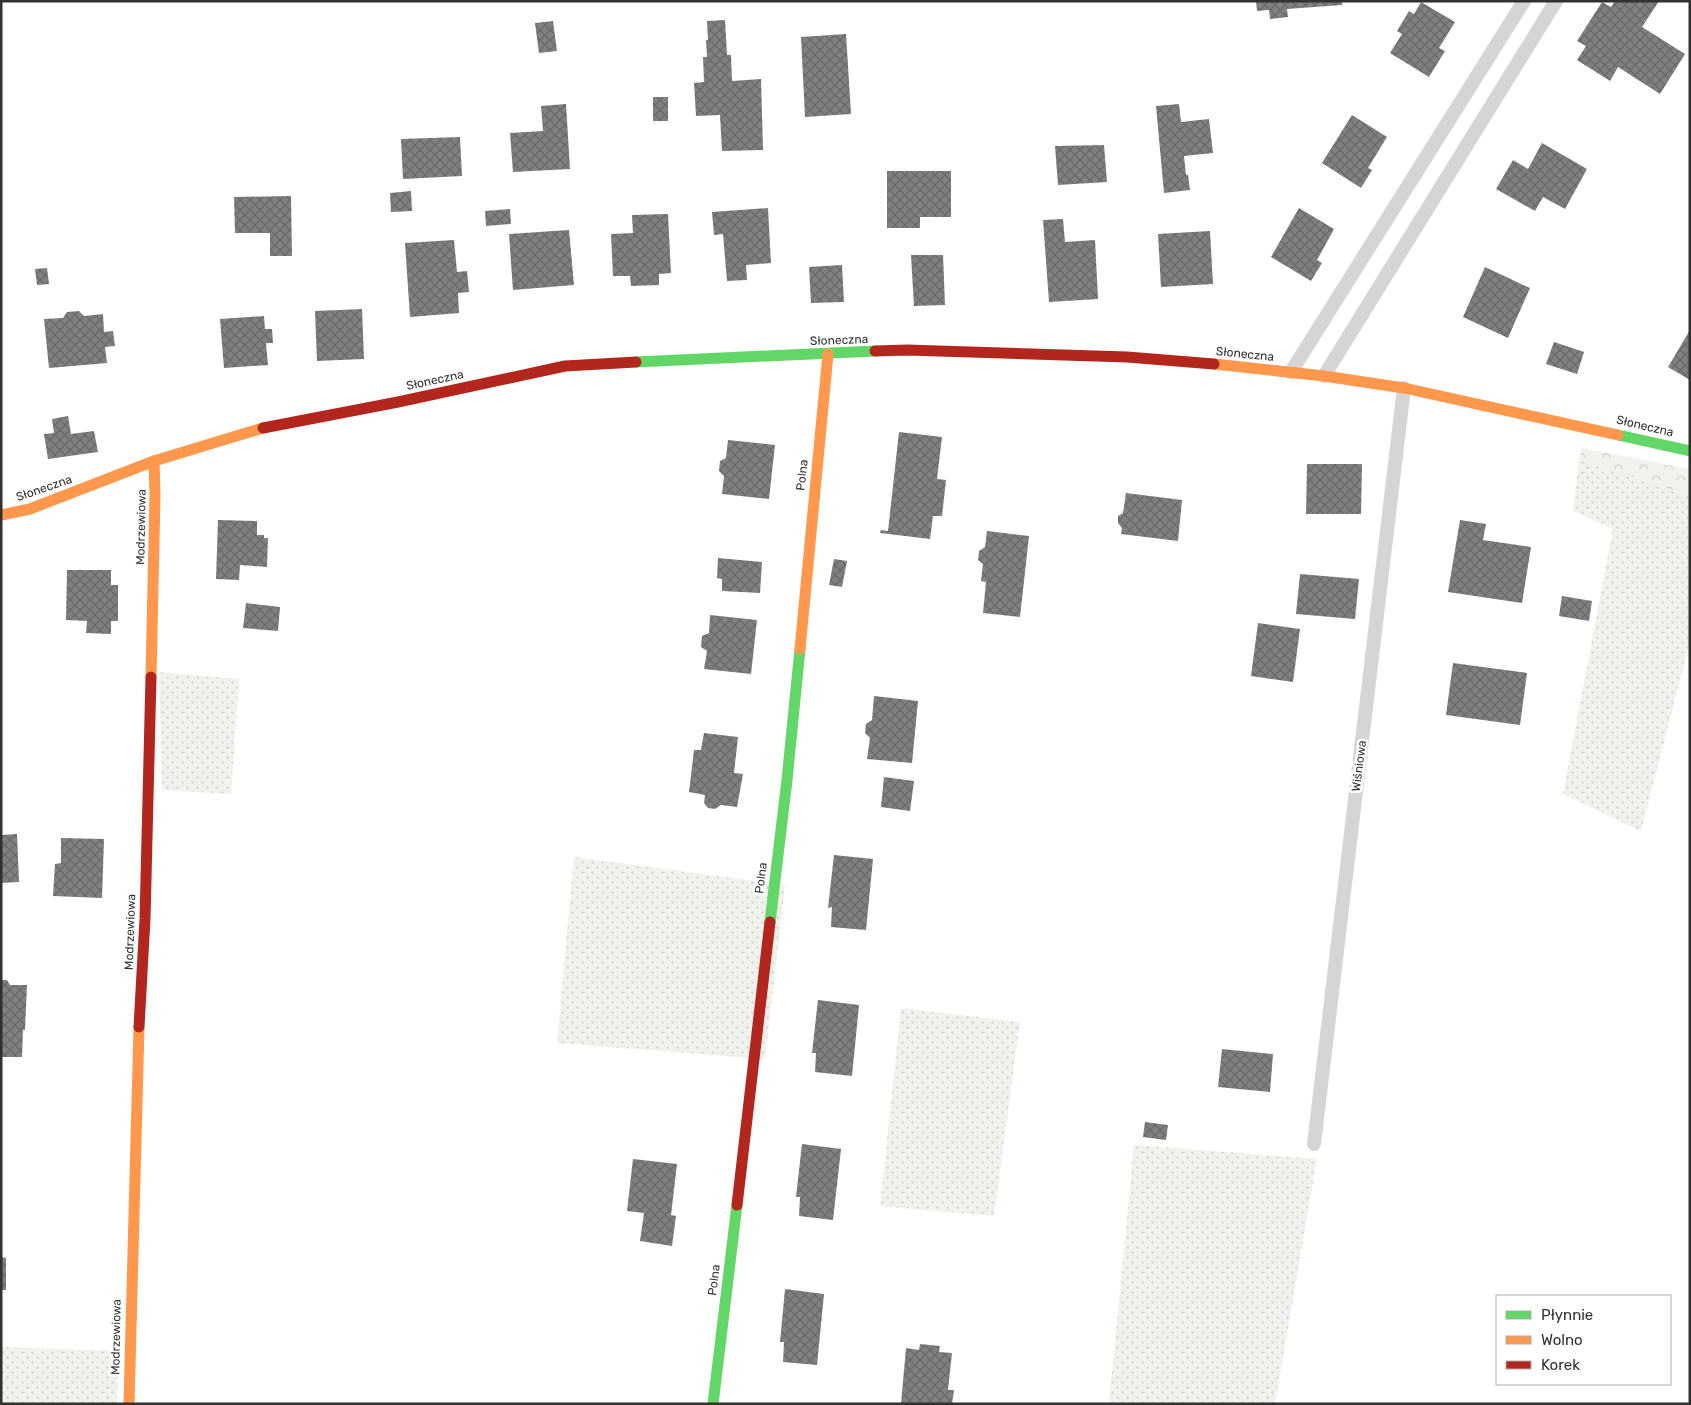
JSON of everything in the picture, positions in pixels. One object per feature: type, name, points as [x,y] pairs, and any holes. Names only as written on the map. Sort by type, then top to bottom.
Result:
[{"type":"street","name":"Słoneczna","points":[[1,515],[30,509],[154,461],[253,430],[398,402],[565,366],[678,359],[907,350],[1127,357],[1324,376],[1404,388],[1690,450]]},
{"type":"street","name":"Polna","points":[[713,1404],[787,780],[828,354]]},
{"type":"street","name":"Modrzewiowa","points":[[128,1404],[139,1031],[145,919],[155,495],[154,461]]},
{"type":"lane","points":[[1291,372],[1524,1]]},
{"type":"lane","points":[[1324,376],[1556,1]]},
{"type":"lane","name":"Wiśniowa","points":[[1314,1144],[1404,388]]},
{"type":"green space","points":[[1582,448],[1690,469],[1690,496],[1579,459]]},
{"type":"green space","points":[[1579,459],[1690,496],[1690,642],[1641,831],[1563,794],[1613,529],[1573,511]]},
{"type":"green space","points":[[159,672],[239,679],[231,794],[162,790]]},
{"type":"green space","points":[[574,857],[785,885],[765,1059],[557,1043]]},
{"type":"green space","points":[[901,1008],[1020,1022],[994,1216],[880,1206]]},
{"type":"green space","points":[[1134,1145],[1317,1159],[1275,1404],[1109,1404]]},
{"type":"green space","points":[[1,1347],[118,1351],[117,1404],[1,1404]]},
{"type":"building","points":[[1256,1],[1342,1],[1342,5],[1287,9],[1288,17],[1270,19],[1269,10],[1257,11]]},
{"type":"building","points":[[1615,1],[1659,1],[1642,27],[1685,54],[1660,94],[1618,67],[1610,81],[1577,60],[1586,46],[1577,41],[1602,2],[1611,7]]},
{"type":"building","points":[[1421,2],[1455,22],[1439,48],[1445,51],[1429,77],[1390,53],[1402,34],[1397,31],[1409,11],[1414,14]]},
{"type":"building","points":[[725,20],[727,55],[731,55],[732,81],[761,79],[763,150],[722,151],[720,115],[696,116],[694,83],[704,82],[703,57],[707,57],[707,21]]},
{"type":"building","points":[[553,21],[557,51],[539,53],[535,23]]},
{"type":"building","points":[[846,34],[851,114],[805,117],[801,37]]},
{"type":"building","points":[[653,97],[668,97],[668,121],[653,121]]},
{"type":"building","points":[[566,104],[570,169],[513,172],[510,133],[543,131],[541,106]]},
{"type":"building","points":[[1179,104],[1181,122],[1209,119],[1213,153],[1184,156],[1190,190],[1164,193],[1156,106]]},
{"type":"building","points":[[1352,115],[1387,137],[1368,168],[1372,170],[1361,188],[1322,163]]},
{"type":"building","points":[[460,137],[462,176],[403,179],[401,139]]},
{"type":"building","points":[[1542,143],[1587,169],[1565,209],[1543,197],[1535,211],[1496,189],[1513,160],[1528,169]]},
{"type":"building","points":[[1104,145],[1107,182],[1058,185],[1055,146]]},
{"type":"building","points":[[887,171],[951,171],[951,217],[920,217],[920,228],[887,228]]},
{"type":"building","points":[[411,191],[412,211],[391,212],[390,193]]},
{"type":"building","points":[[291,196],[292,256],[270,256],[270,233],[235,233],[234,197]]},
{"type":"building","points":[[768,208],[771,263],[746,265],[747,280],[727,281],[723,234],[714,235],[712,212]]},
{"type":"building","points":[[1299,208],[1334,229],[1317,260],[1322,263],[1311,281],[1271,257]]},
{"type":"building","points":[[510,209],[511,224],[486,226],[485,211]]},
{"type":"building","points":[[668,214],[671,273],[659,274],[659,285],[631,286],[630,276],[613,276],[611,234],[633,233],[632,215]]},
{"type":"building","points":[[1063,219],[1065,242],[1095,240],[1098,299],[1049,302],[1043,220]]},
{"type":"building","points":[[569,230],[574,285],[513,290],[509,234]]},
{"type":"building","points":[[1210,231],[1213,284],[1161,287],[1158,234]]},
{"type":"building","points":[[454,240],[457,272],[467,271],[469,292],[458,293],[459,313],[410,317],[405,243]]},
{"type":"building","points":[[911,255],[943,255],[945,305],[914,306]]},
{"type":"building","points":[[842,265],[844,302],[811,303],[809,267]]},
{"type":"building","points":[[1485,267],[1530,288],[1508,338],[1463,317]]},
{"type":"building","points":[[47,268],[49,284],[37,285],[35,269]]},
{"type":"building","points":[[362,309],[364,359],[317,361],[315,311]]},
{"type":"building","points":[[79,311],[84,316],[103,314],[104,332],[113,331],[115,346],[105,347],[107,363],[49,368],[44,319],[63,318],[67,312]]},
{"type":"building","points":[[264,316],[265,329],[272,329],[273,343],[266,343],[268,365],[224,368],[220,319]]},
{"type":"building","points":[[1690,330],[1690,380],[1668,367]]},
{"type":"building","points":[[1554,342],[1584,352],[1577,374],[1546,364]]},
{"type":"building","points":[[68,416],[71,434],[94,431],[98,452],[48,459],[44,434],[54,433],[52,419]]},
{"type":"building","points":[[899,432],[942,437],[937,479],[946,480],[942,516],[933,516],[930,539],[880,533],[881,530],[888,531]]},
{"type":"building","points":[[728,440],[775,445],[769,499],[722,494],[724,476],[719,471],[720,461],[726,458]]},
{"type":"building","points":[[1307,464],[1362,464],[1361,514],[1306,514]]},
{"type":"building","points":[[1126,493],[1182,500],[1178,541],[1121,534],[1122,528],[1118,523],[1118,516],[1123,513]]},
{"type":"building","points":[[218,520],[257,521],[257,535],[264,535],[264,538],[268,538],[267,567],[240,565],[239,580],[216,579]]},
{"type":"building","points":[[1460,520],[1486,524],[1483,540],[1531,547],[1522,603],[1448,592]]},
{"type":"building","points":[[987,531],[1029,536],[1020,617],[983,613],[986,582],[981,581],[983,564],[978,560],[979,551],[985,547]]},
{"type":"building","points":[[718,558],[762,562],[760,593],[722,591],[722,579],[717,578]]},
{"type":"building","points":[[834,559],[847,561],[842,587],[829,585]]},
{"type":"building","points":[[67,570],[111,570],[111,585],[118,585],[118,621],[111,621],[111,634],[86,633],[87,621],[66,620]]},
{"type":"building","points":[[1300,574],[1359,579],[1355,619],[1296,614]]},
{"type":"building","points":[[1562,596],[1592,601],[1589,621],[1559,616]]},
{"type":"building","points":[[246,603],[280,607],[278,631],[243,628]]},
{"type":"building","points":[[710,615],[757,620],[751,674],[704,669],[707,651],[701,647],[702,636],[709,633]]},
{"type":"building","points":[[1258,623],[1300,629],[1293,682],[1251,676]]},
{"type":"building","points":[[1453,663],[1527,673],[1520,725],[1446,715]]},
{"type":"building","points":[[874,696],[918,701],[912,763],[867,759],[870,738],[865,733],[866,724],[872,720]]},
{"type":"building","points":[[704,733],[738,737],[734,773],[743,774],[737,807],[721,805],[715,809],[708,808],[704,803],[705,795],[689,792],[694,750],[701,750]]},
{"type":"building","points":[[884,777],[914,781],[910,811],[881,807]]},
{"type":"building","points":[[17,834],[19,882],[1,883],[1,835]]},
{"type":"building","points":[[61,838],[104,839],[102,898],[53,896],[55,864],[61,863]]},
{"type":"building","points":[[834,855],[873,859],[866,930],[831,927],[832,907],[828,908]]},
{"type":"building","points":[[1,980],[7,980],[10,985],[27,985],[22,1057],[1,1057]]},
{"type":"building","points":[[818,1000],[859,1005],[852,1076],[815,1072],[816,1053],[812,1053]]},
{"type":"building","points":[[1222,1049],[1273,1054],[1270,1092],[1218,1087]]},
{"type":"building","points":[[1145,1122],[1168,1125],[1166,1140],[1143,1137]]},
{"type":"building","points":[[802,1144],[841,1149],[833,1220],[799,1216],[800,1197],[796,1197]]},
{"type":"building","points":[[633,1159],[677,1164],[671,1215],[676,1216],[672,1246],[640,1241],[644,1213],[627,1211]]},
{"type":"building","points":[[1,1257],[6,1258],[6,1290],[1,1290]]},
{"type":"building","points":[[785,1289],[824,1294],[817,1365],[783,1362],[784,1342],[780,1342]]},
{"type":"building","points":[[920,1344],[940,1346],[939,1352],[952,1353],[948,1390],[954,1390],[952,1404],[901,1404],[906,1348],[919,1350]]},
{"type":"traffic: fast","points":[[636,362],[875,351]]},
{"type":"traffic: fast","points":[[1618,435],[1690,451]]},
{"type":"traffic: fast","points":[[770,922],[800,649]]},
{"type":"traffic: fast","points":[[713,1404],[737,1205]]},
{"type":"traffic: slow","points":[[800,649],[828,354]]},
{"type":"traffic: slow","points":[[1214,364],[1324,376],[1404,388],[1618,435]]},
{"type":"traffic: slow","points":[[1,515],[30,509],[154,461],[263,428]]},
{"type":"traffic: slow","points":[[151,677],[154,461]]},
{"type":"traffic: slow","points":[[129,1404],[139,1027]]},
{"type":"traffic: jam","points":[[875,351],[907,350],[1127,357],[1214,364]]},
{"type":"traffic: jam","points":[[263,428],[398,402],[565,366],[636,362]]},
{"type":"traffic: jam","points":[[139,1027],[145,919],[151,677]]},
{"type":"traffic: jam","points":[[737,1205],[770,922]]}]
